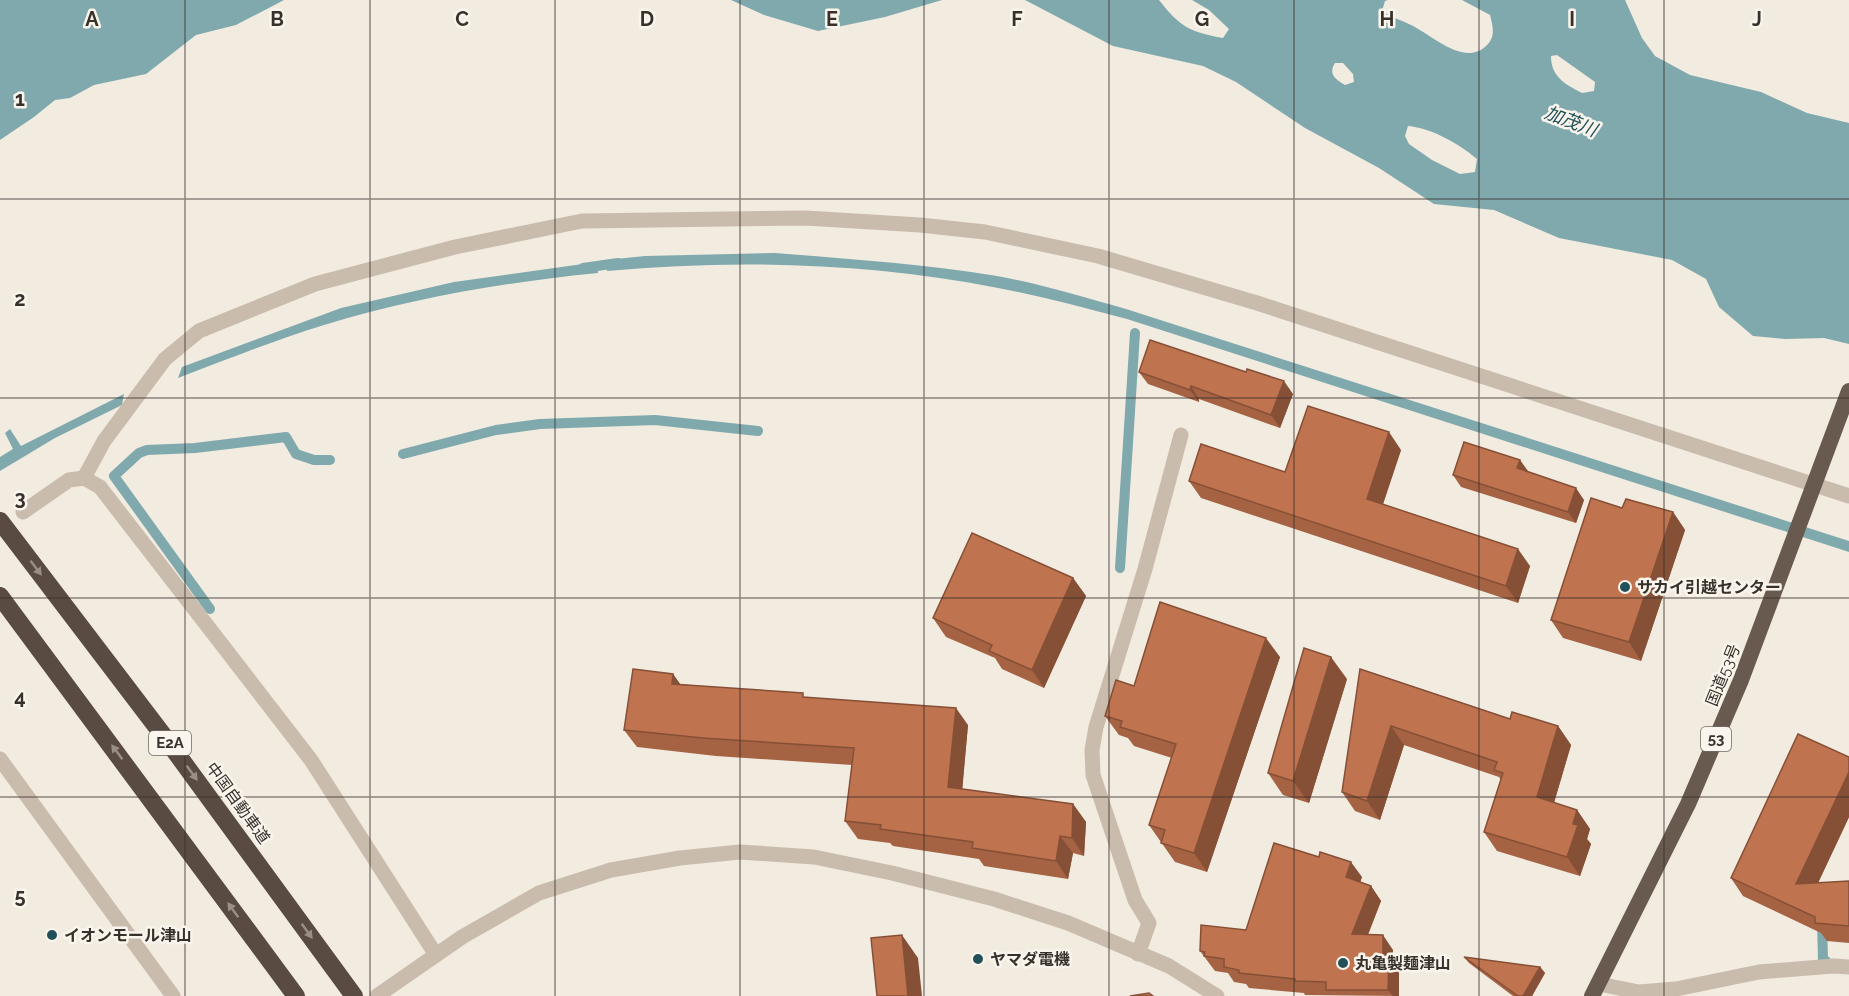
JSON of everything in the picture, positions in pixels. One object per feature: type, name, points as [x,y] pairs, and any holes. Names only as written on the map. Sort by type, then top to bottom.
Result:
[{"type":"highway","name":"国道53号","points":[[1595,990],[1688,804],[1741,680],[1849,391]]},
{"type":"highway","name":"中国自動車道","points":[[0,521],[169,743],[354,996]]},
{"type":"highway","name":"E2A","points":[[0,596],[294,993]]},
{"type":"street","points":[[84,478],[104,441],[165,359],[199,331],[315,284],[455,247],[582,221],[806,218],[985,232],[1098,256],[1257,303],[1816,479],[1849,496]]},
{"type":"street","points":[[1138,954],[1149,923],[1136,900],[1093,775],[1092,750],[1096,727],[1145,569],[1181,435]]},
{"type":"street","points":[[23,512],[69,480],[84,478],[100,487],[311,760],[436,955]]},
{"type":"street","points":[[0,759],[173,996]]},
{"type":"street","points":[[377,996],[462,937],[539,893],[611,870],[680,858],[740,852],[814,857],[892,873],[994,899],[1068,923],[1169,966],[1217,996]]},
{"type":"street","points":[[1595,990],[1640,992],[1676,989],[1759,972],[1833,966],[1849,967]]},
{"type":"water","points":[[0,0],[284,0],[236,25],[196,35],[146,74],[94,85],[70,98],[55,100],[0,140]]},
{"type":"water","points":[[731,0],[942,0],[885,17],[818,31],[764,15]]},
{"type":"water","name":"加茂川","points":[[1025,0],[1159,0],[1186,27],[1223,38],[1229,29],[1209,10],[1192,0],[1388,0],[1385,1],[1382,11],[1448,47],[1468,53],[1477,52],[1489,43],[1493,28],[1490,15],[1462,0],[1625,0],[1642,38],[1655,56],[1690,75],[1761,92],[1807,113],[1849,123],[1849,344],[1824,338],[1785,339],[1753,336],[1719,307],[1706,279],[1672,260],[1559,238],[1494,210],[1434,204],[1379,168],[1305,128],[1236,82],[1203,66],[1113,46]],"holes":[[[1557,55],[1595,82],[1594,91],[1582,93],[1560,79],[1553,69],[1551,56]],[[1335,63],[1343,63],[1353,74],[1354,82],[1345,85],[1336,78],[1332,73]],[[1408,126],[1417,127],[1445,138],[1477,159],[1475,172],[1460,174],[1432,160],[1409,144],[1405,136]]]},
{"type":"water","points":[[775,253],[886,262],[970,272],[1013,279],[1078,295],[1849,541],[1849,552],[1127,319],[1047,298],[950,280],[852,268],[705,265],[607,271],[606,260],[645,256]]},
{"type":"water","points":[[597,262],[598,273],[460,292],[358,315],[287,337],[178,378],[182,367],[341,308],[454,282]]},
{"type":"water","points":[[124,394],[122,405],[55,438],[0,471],[0,457],[13,449],[5,433],[10,429],[21,446]]},
{"type":"building","points":[[1150,340],[1246,372],[1247,369],[1284,381],[1271,415],[1191,386],[1190,390],[1139,372]]},
{"type":"building","points":[[1308,406],[1389,432],[1367,499],[1518,549],[1506,586],[1189,481],[1201,444],[1285,472]]},
{"type":"building","points":[[1464,442],[1520,460],[1517,468],[1576,488],[1568,512],[1453,475]]},
{"type":"building","points":[[1591,498],[1622,508],[1626,499],[1673,512],[1629,642],[1551,620]]},
{"type":"building","points":[[972,533],[1073,578],[1032,670],[989,651],[992,645],[933,618]]},
{"type":"building","points":[[1160,602],[1266,638],[1194,853],[1161,843],[1165,830],[1149,825],[1176,744],[1120,727],[1122,721],[1105,716],[1116,680],[1134,686]]},
{"type":"building","points":[[1304,648],[1331,657],[1293,781],[1268,773]]},
{"type":"building","points":[[633,669],[673,674],[672,684],[803,693],[803,697],[956,708],[948,787],[1073,804],[1072,838],[1060,836],[1056,861],[972,848],[973,842],[880,829],[881,825],[845,821],[854,748],[703,738],[624,730]]},
{"type":"building","points":[[1360,669],[1510,719],[1512,712],[1558,726],[1537,797],[1577,810],[1573,824],[1578,825],[1567,857],[1484,832],[1503,773],[1494,770],[1497,762],[1391,726],[1367,801],[1342,792]]},
{"type":"building","points":[[1798,734],[1849,757],[1849,772],[1796,884],[1849,881],[1849,926],[1815,923],[1815,917],[1731,878]]},
{"type":"building","points":[[1274,843],[1319,857],[1320,852],[1351,862],[1346,877],[1371,886],[1352,934],[1383,935],[1383,957],[1389,957],[1388,990],[1326,990],[1326,982],[1295,981],[1295,979],[1239,973],[1239,970],[1224,967],[1224,959],[1204,956],[1205,952],[1200,951],[1201,925],[1246,930]]},
{"type":"building","points":[[902,935],[908,996],[877,996],[871,938]]},
{"type":"building","points":[[1464,957],[1540,967],[1523,996],[1518,996]]},
{"type":"building","points":[[1149,993],[1153,996],[1130,996]]},
{"type":"waterway","points":[[583,268],[618,263]]},
{"type":"waterway","points":[[1120,568],[1135,333]]},
{"type":"waterway","points":[[403,454],[496,430],[540,424],[655,420],[758,431]]},
{"type":"waterway","points":[[210,609],[114,476],[139,453],[147,450],[195,448],[286,437],[296,454],[314,460],[330,460]]},
{"type":"waterway","points":[[1822,922],[1823,960],[1826,961]]},
{"type":"place","name":"サカイ引越センター","points":[[1625,587]]},
{"type":"place","name":"イオンモール津山","points":[[52,935]]},
{"type":"place","name":"ヤマダ電機","points":[[978,959]]},
{"type":"place","name":"丸亀製麺津山","points":[[1343,963]]}]
